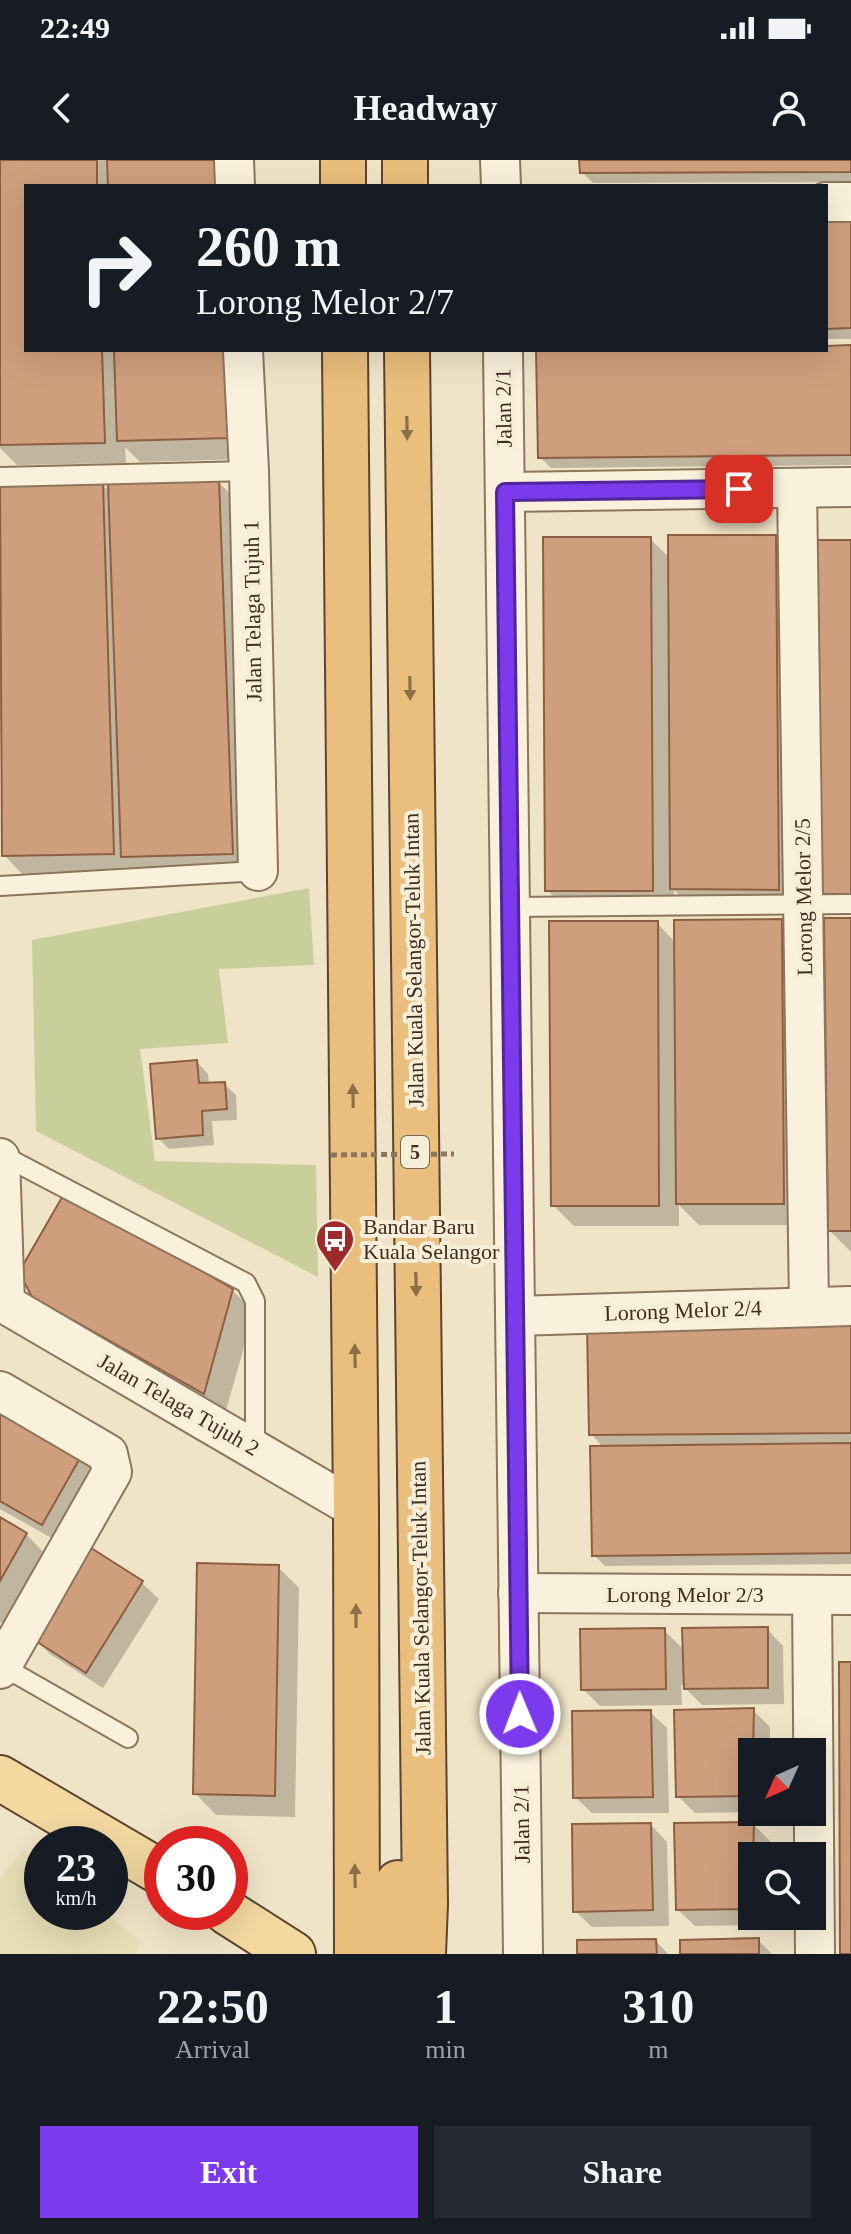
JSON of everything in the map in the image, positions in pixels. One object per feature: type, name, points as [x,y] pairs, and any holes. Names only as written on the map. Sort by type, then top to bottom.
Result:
[{"type":"highway","points":[[343,160],[343,184]]},
{"type":"highway","points":[[405,160],[405,184]]},
{"type":"highway","points":[[345,352],[357,1954]]},
{"type":"highway","name":"Jalan Kuala Selangor-Teluk Intan","points":[[407,352],[425,1904],[423,1954]]},
{"type":"highway","points":[[390,1954],[398,1913],[399,1799],[420,1650]]},
{"type":"main road","points":[[0,1778],[144,1862]]},
{"type":"main road","points":[[248,1925],[293,1954]]},
{"type":"street","points":[[234,160],[235,184]]},
{"type":"street","points":[[500,160],[501,184]]},
{"type":"street","points":[[828,202],[851,202]]},
{"type":"street","name":"Jalan Telaga Tujuh 1","points":[[243,352],[249,471],[258,871]]},
{"type":"street","name":"Jalan 2/1","points":[[503,352],[523,1954]]},
{"type":"street","points":[[505,492],[851,487]]},
{"type":"street","name":"Lorong Melor 2/5","points":[[797,488],[809,1306]]},
{"type":"street","points":[[0,1156],[2,1303]]},
{"type":"street","name":"Jalan Telaga Tujuh 2","points":[[2,1303],[356,1509]]},
{"type":"street","name":"Lorong Melor 2/4","points":[[515,1316],[851,1306]]},
{"type":"street","points":[[0,1391],[108,1454],[112,1472],[3,1657]]},
{"type":"street","name":"Lorong Melor 2/3","points":[[518,1593],[851,1595]]},
{"type":"street","points":[[812,1595],[815,1954]]},
{"type":"lane","points":[[0,477],[249,471]]},
{"type":"lane","points":[[0,886],[258,871]]},
{"type":"lane","points":[[509,907],[851,904]]},
{"type":"lane","points":[[0,1156],[246,1283],[255,1301],[255,1448]]},
{"type":"lane","points":[[3,1657],[128,1738]]},
{"type":"path","points":[[331,1155],[454,1154]]},
{"type":"shaded area","points":[[24,1851],[24,1930],[126,1930],[142,1942],[135,1954],[0,1954],[0,1879]]},
{"type":"green space","points":[[309,888],[314,965],[219,969],[228,1043],[140,1049],[155,1161],[316,1165],[318,1277],[36,1131],[32,940]]},
{"type":"building","points":[[0,160],[97,160],[97,184],[24,184],[24,352],[102,352],[105,443],[0,445]]},
{"type":"building","points":[[107,160],[218,160],[219,184],[108,184]]},
{"type":"building","points":[[579,160],[851,160],[851,172],[580,173]]},
{"type":"building","points":[[828,219],[851,219],[851,328],[828,329]]},
{"type":"building","points":[[851,345],[851,455],[538,458],[536,352],[828,352],[828,346]]},
{"type":"building","points":[[114,352],[225,352],[228,438],[117,441]]},
{"type":"building","points":[[219,480],[233,854],[121,857],[108,483]]},
{"type":"building","points":[[103,482],[114,854],[2,856],[0,484]]},
{"type":"building","points":[[668,535],[776,535],[779,890],[670,889]]},
{"type":"building","points":[[543,537],[651,537],[653,891],[545,891]]},
{"type":"building","points":[[814,540],[851,540],[851,894],[817,894]]},
{"type":"building","points":[[824,918],[851,918],[851,1231],[828,1231]]},
{"type":"building","points":[[782,919],[784,1204],[676,1204],[674,920]]},
{"type":"building","points":[[549,921],[658,921],[659,1206],[551,1206]]},
{"type":"building","points":[[197,1060],[199,1083],[225,1082],[227,1109],[202,1111],[203,1135],[156,1139],[150,1064]]},
{"type":"building","points":[[65,1192],[233,1289],[204,1394],[32,1297],[19,1272]]},
{"type":"building","points":[[851,1323],[851,1433],[589,1435],[587,1326]]},
{"type":"building","points":[[0,1404],[84,1451],[42,1525],[0,1501]]},
{"type":"building","points":[[851,1443],[851,1553],[592,1556],[590,1446]]},
{"type":"building","points":[[0,1517],[27,1533],[0,1581]]},
{"type":"building","points":[[88,1546],[143,1581],[86,1673],[31,1638]]},
{"type":"building","points":[[197,1563],[279,1565],[275,1796],[193,1794]]},
{"type":"building","points":[[768,1627],[768,1688],[684,1689],[682,1628]]},
{"type":"building","points":[[665,1628],[666,1689],[581,1690],[580,1629]]},
{"type":"building","points":[[839,1662],[851,1662],[851,1954],[840,1954]]},
{"type":"building","points":[[754,1708],[753,1738],[738,1738],[738,1796],[676,1797],[674,1710]]},
{"type":"building","points":[[651,1710],[653,1797],[573,1798],[572,1711]]},
{"type":"building","points":[[738,1822],[738,1826],[754,1826],[754,1842],[738,1842],[738,1909],[676,1910],[674,1823]]},
{"type":"building","points":[[651,1823],[653,1910],[573,1912],[572,1824]]},
{"type":"building","points":[[759,1938],[759,1954],[680,1954],[680,1940]]},
{"type":"building","points":[[656,1939],[657,1954],[577,1954],[577,1940]]},
{"type":"place","name":"Bandar Baru Kuala Selangor","points":[[335,1273]]},
{"type":"route","points":[[520,1714],[505,492],[739,489]]}]
